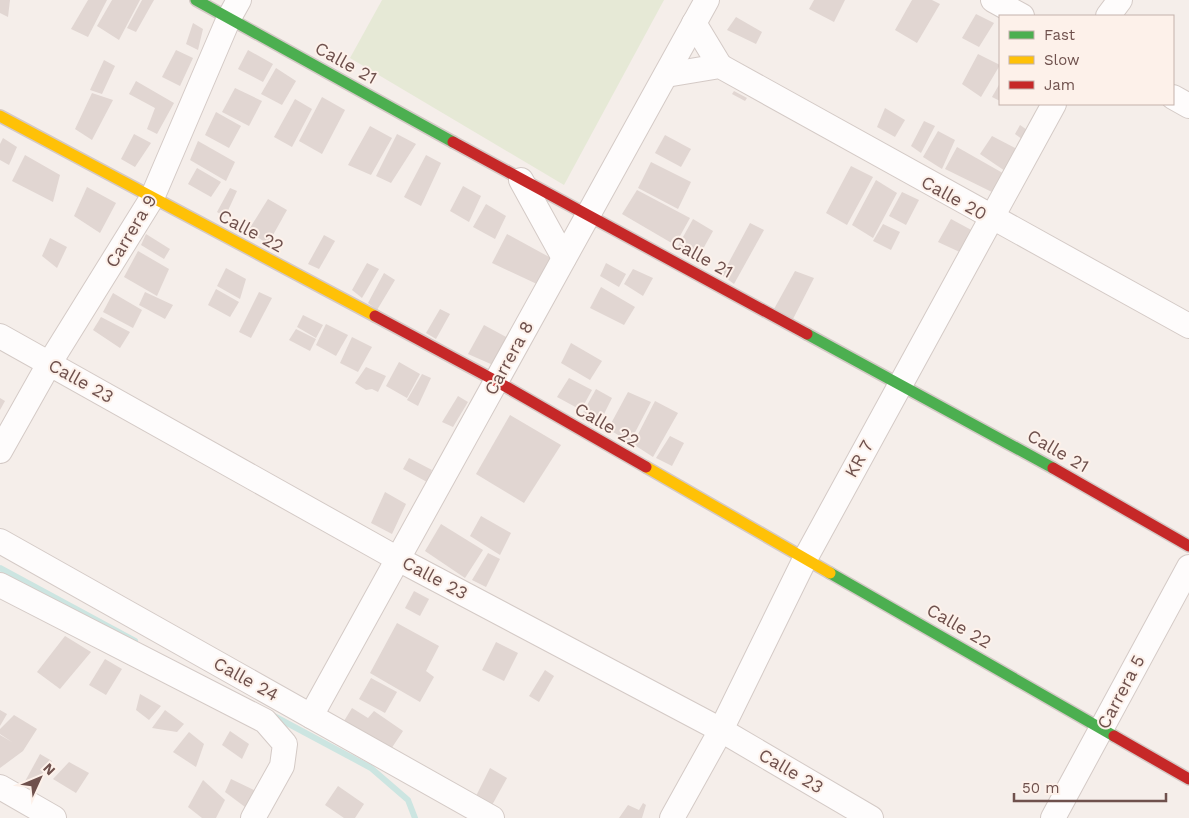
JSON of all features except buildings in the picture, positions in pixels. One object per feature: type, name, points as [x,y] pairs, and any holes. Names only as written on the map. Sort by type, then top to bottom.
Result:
[{"type":"street","name":"Calle 21","points":[[196,0],[234,9],[522,180],[1006,441],[1189,546]]},
{"type":"street","name":"Carrera 8","points":[[311,716],[707,0]]},
{"type":"street","points":[[993,0],[1020,15]]},
{"type":"street","points":[[1109,15],[1120,0]]},
{"type":"street","name":"Carrera 9","points":[[0,451],[49,364],[152,198],[234,9]]},
{"type":"street","name":"Calle 20","points":[[694,23],[720,66],[992,219],[1189,326]]},
{"type":"street","points":[[666,75],[720,66]]},
{"type":"street","points":[[1174,98],[1189,106]]},
{"type":"street","name":"KR 7","points":[[672,818],[721,730],[805,558],[1053,105]]},
{"type":"street","name":"Calle 22","points":[[0,116],[496,381],[1102,727],[1189,779]]},
{"type":"street","points":[[522,180],[564,258]]},
{"type":"street","name":"Calle 23","points":[[0,336],[398,559],[721,730],[871,818]]},
{"type":"street","name":"Calle 24","points":[[0,541],[492,818]]},
{"type":"street","name":"Carrera 5","points":[[1052,818],[1189,567]]},
{"type":"street","name":"Calle 24","points":[[0,585],[265,721],[285,744],[282,766],[253,818]]},
{"type":"street","points":[[0,787],[54,818]]},
{"type":"green space","points":[[382,0],[664,0],[564,185],[350,58]]},
{"type":"waterway","points":[[0,568],[135,641]]},
{"type":"waterway","points":[[272,715],[371,768],[408,800],[415,818]]},
{"type":"traffic: fast","points":[[196,0],[453,142]]},
{"type":"traffic: fast","points":[[807,334],[1053,468]]},
{"type":"traffic: fast","points":[[830,573],[1114,736]]},
{"type":"traffic: slow","points":[[0,116],[375,316]]},
{"type":"traffic: slow","points":[[646,467],[830,573]]},
{"type":"traffic: jam","points":[[453,142],[807,334]]},
{"type":"traffic: jam","points":[[375,316],[496,381],[646,467]]},
{"type":"traffic: jam","points":[[1053,468],[1189,546]]},
{"type":"traffic: jam","points":[[1114,736],[1189,779]]}]
